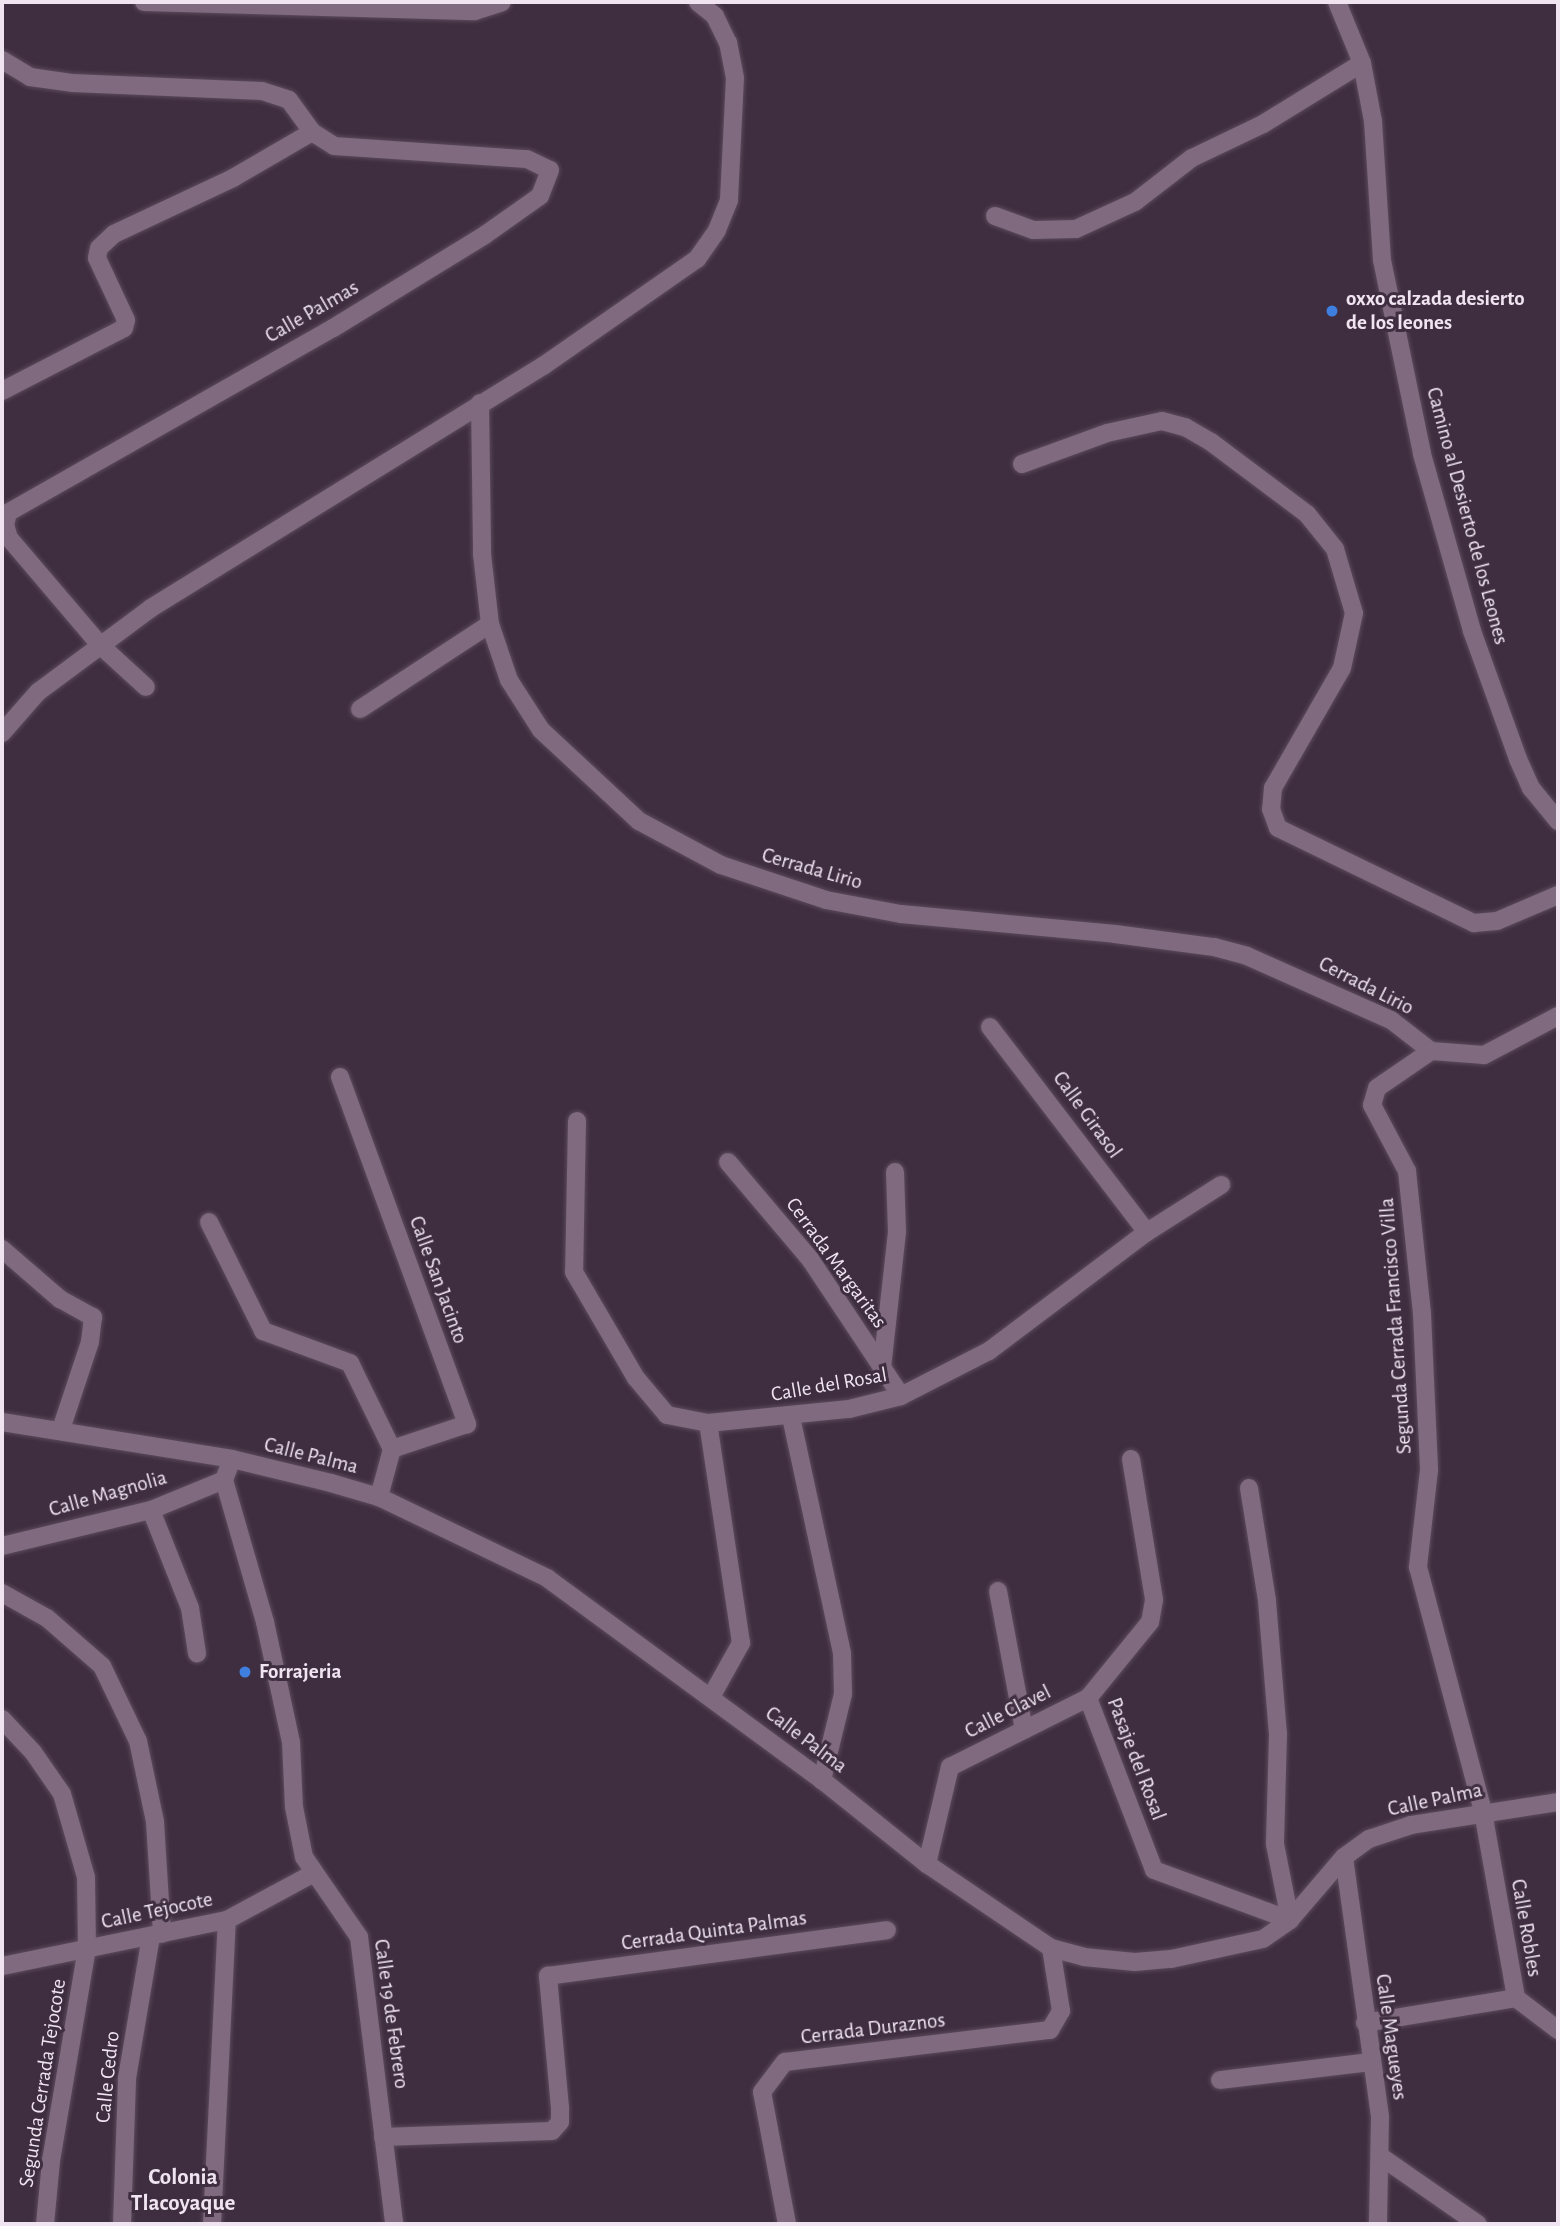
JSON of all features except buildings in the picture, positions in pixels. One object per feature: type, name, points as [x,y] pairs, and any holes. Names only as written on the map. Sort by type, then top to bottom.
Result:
[{"type":"street","points":[[144,2],[475,11],[502,2]]},
{"type":"street","points":[[2,733],[38,692],[205,572],[368,478],[653,292],[697,259],[717,230],[729,200],[735,78],[728,43],[715,16],[698,2]]},
{"type":"street","name":"Camino al Desierto de los Leones","points":[[1337,2],[1362,63],[1373,121],[1382,260],[1422,454],[1472,631],[1518,759],[1531,788],[1558,821]]},
{"type":"street","name":"Calle Palmas","points":[[2,60],[30,77],[72,83],[262,91],[289,100],[312,131],[334,146],[527,159],[550,170],[540,196],[485,235],[333,328],[8,513],[9,538],[100,645],[146,687]]},
{"type":"street","points":[[995,216],[1033,230],[1076,229],[1135,202],[1192,158],[1263,124],[1362,63]]},
{"type":"street","points":[[2,391],[124,328],[126,320],[97,258],[99,248],[114,234],[233,178],[312,131]]},
{"type":"street","name":"Cerrada Lirio","points":[[480,403],[482,554],[490,624],[509,680],[541,730],[639,821],[721,865],[826,900],[901,914],[1214,947],[1329,990],[1391,1020],[1431,1051]]},
{"type":"street","points":[[1022,464],[1107,433],[1162,421],[1185,427],[1211,442],[1307,514],[1335,549],[1354,613],[1342,668],[1273,788],[1271,809],[1278,828],[1474,923],[1497,921],[1558,895]]},
{"type":"street","points":[[360,709],[490,624]]},
{"type":"street","points":[[1431,1051],[1484,1055],[1558,1016]]},
{"type":"street","name":"Calle Girasol","points":[[990,1027],[1147,1232]]},
{"type":"street","name":"Segunda Cerrada Francisco Villa","points":[[1431,1051],[1377,1088],[1372,1105],[1407,1171],[1422,1314],[1429,1469],[1418,1567],[1483,1812]]},
{"type":"street","name":"Calle San Jacinto","points":[[340,1077],[467,1424],[392,1449]]},
{"type":"street","points":[[578,1121],[574,1272],[636,1378],[667,1415],[708,1423],[741,1643],[711,1697]]},
{"type":"street","name":"Cerrada Margaritas","points":[[728,1162],[810,1259],[901,1396]]},
{"type":"street","points":[[882,1368],[897,1232],[895,1172]]},
{"type":"street","name":"Calle del Rosal","points":[[708,1423],[791,1417],[901,1396],[989,1351],[1147,1232],[1221,1185]]},
{"type":"street","points":[[209,1222],[263,1331],[350,1363],[392,1449],[379,1497]]},
{"type":"street","points":[[2,1249],[60,1299],[93,1317],[90,1342],[61,1429]]},
{"type":"street","points":[[791,1417],[842,1653],[843,1694],[822,1780]]},
{"type":"street","name":"Calle Palma","points":[[2,1422],[61,1429],[232,1459],[379,1497],[547,1578],[822,1780],[927,1864],[1051,1948],[1122,1961],[1171,1959],[1264,1939],[1290,1920],[1344,1857],[1379,1835],[1483,1812],[1558,1802]]},
{"type":"street","points":[[224,1480],[232,1459]]},
{"type":"street","name":"Pasaje del Rosal","points":[[1131,1459],[1154,1600],[1150,1622],[1088,1698],[1154,1870],[1290,1920]]},
{"type":"street","name":"Calle Magnolia","points":[[2,1546],[152,1510],[224,1480]]},
{"type":"street","name":"Calle 19 de Febrero","points":[[224,1480],[265,1622],[291,1742],[294,1807],[312,1874],[339,1903],[359,1937],[394,2224]]},
{"type":"street","points":[[1249,1488],[1267,1601],[1278,1734],[1275,1844],[1290,1920]]},
{"type":"street","points":[[152,1510],[190,1608],[197,1653]]},
{"type":"street","points":[[998,1591],[1024,1730]]},
{"type":"street","name":"Calle Cedro","points":[[2,1593],[47,1618],[102,1666],[138,1741],[155,1822],[156,1935],[127,2078],[122,2224]]},
{"type":"street","name":"Calle Clavel","points":[[927,1864],[950,1767],[1088,1698]]},
{"type":"street","name":"Segunda Cerrada Tejocote","points":[[2,1719],[33,1752],[62,1794],[86,1877],[87,1948],[51,2161],[46,2224]]},
{"type":"street","name":"Calle Robles","points":[[1483,1812],[1516,1998],[1558,2030]]},
{"type":"street","name":"Calle Magueyes","points":[[1344,1857],[1370,2062],[1380,2117],[1378,2224]]},
{"type":"street","name":"Calle Tejocote","points":[[2,1966],[227,1920],[312,1874]]},
{"type":"street","points":[[212,2224],[227,1920]]},
{"type":"street","name":"Cerrada Quinta Palmas","points":[[383,2137],[552,2131],[559,2122],[560,2108],[548,1976],[887,1930]]},
{"type":"street","name":"Cerrada Duraznos","points":[[787,2224],[762,2092],[785,2062],[1050,2030],[1061,2011],[1051,1948]]},
{"type":"street","points":[[1366,2023],[1516,1998]]},
{"type":"street","points":[[1220,2080],[1370,2062]]},
{"type":"street","points":[[1380,2156],[1478,2224]]},
{"type":"place","name":"oxxo calzada desierto de los leones","points":[[1332,311]]},
{"type":"place","name":"Forrajeria","points":[[245,1672]]},
{"type":"district","name":"Colonia Tlacoyaque","points":[[183,2191]]}]
